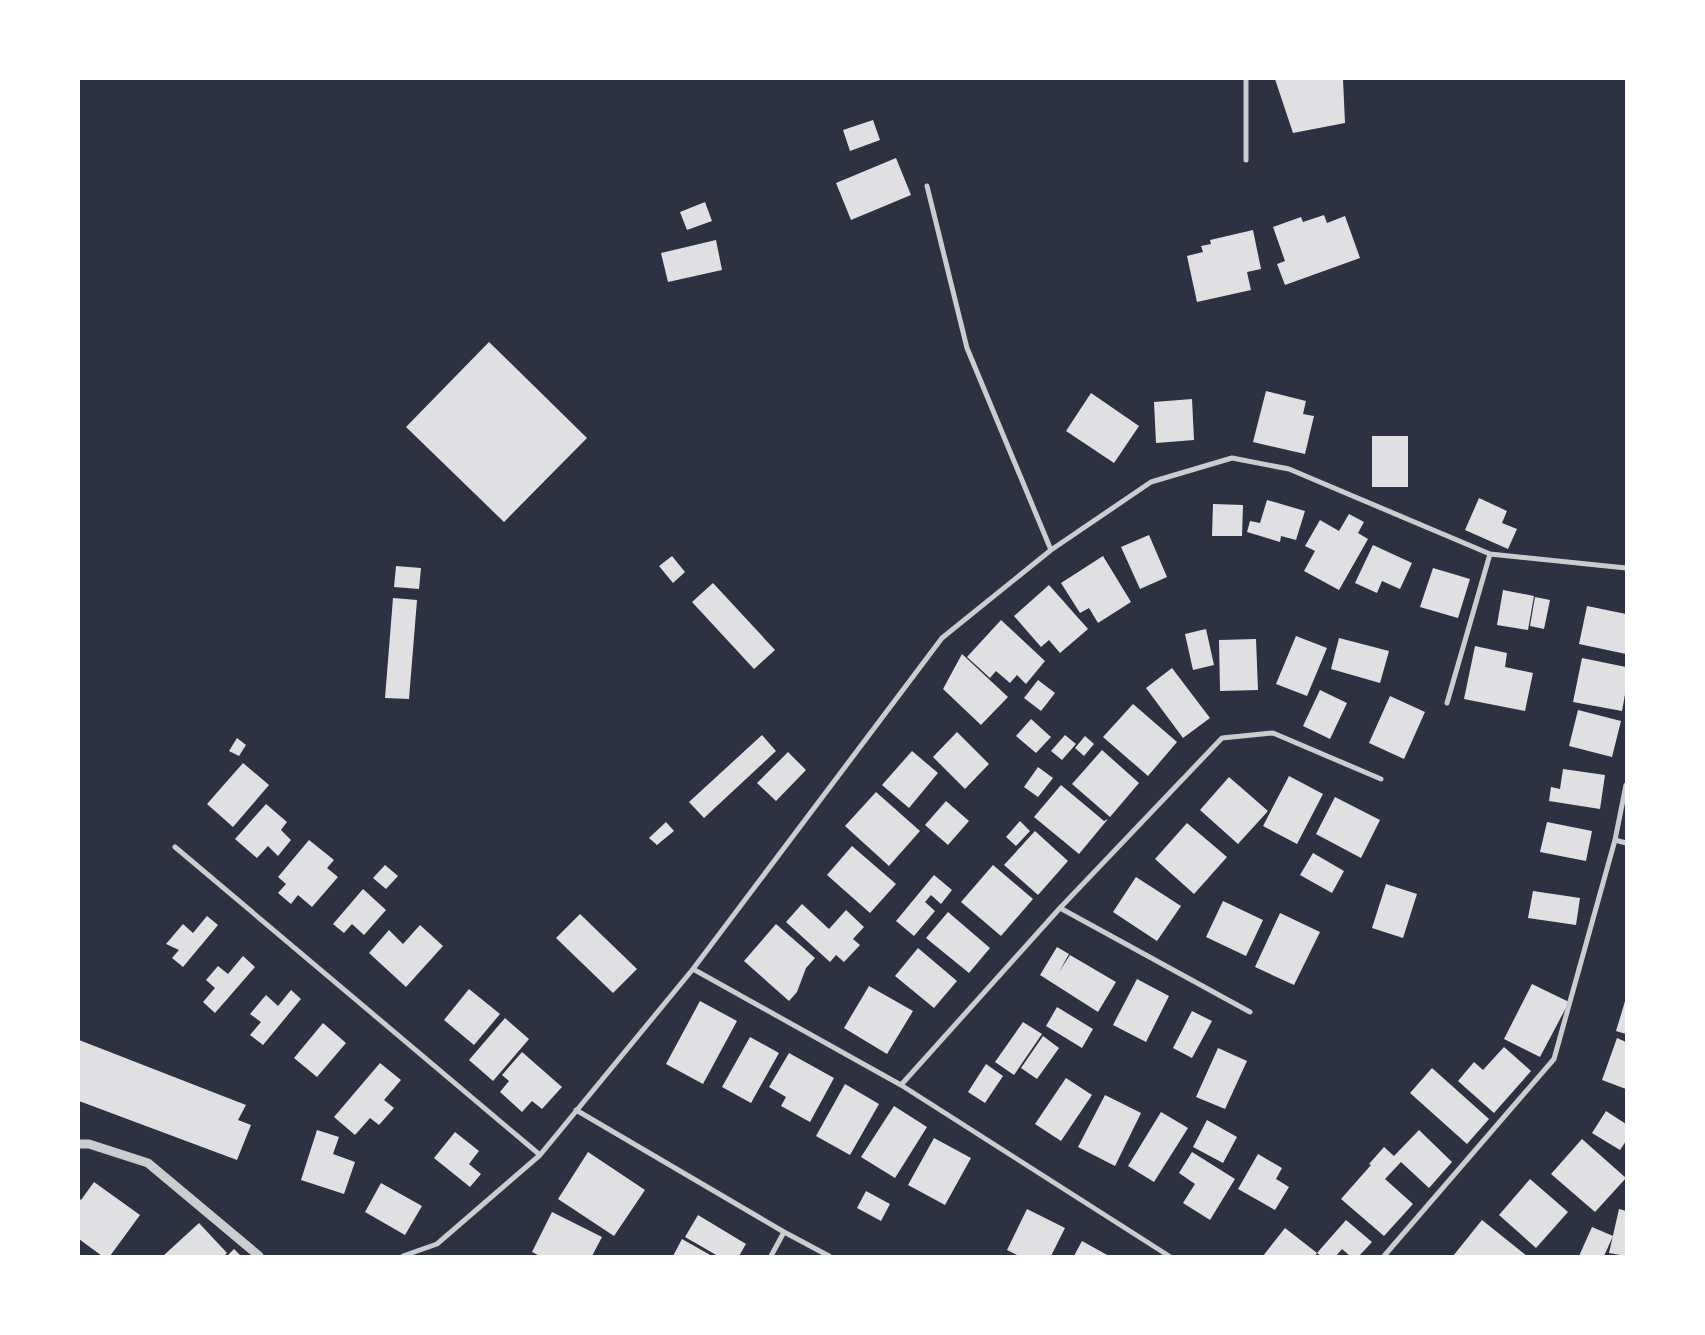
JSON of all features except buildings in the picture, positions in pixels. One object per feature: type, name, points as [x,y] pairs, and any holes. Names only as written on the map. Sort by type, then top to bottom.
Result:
[{"type":"street","points":[[1246,79],[1246,160]]},
{"type":"street","points":[[926,186],[967,348],[1051,550]]},
{"type":"street","points":[[403,1256],[438,1244],[540,1155],[693,969],[942,638],[1051,550],[1151,482],[1232,458],[1290,468],[1490,554],[1626,568]]},
{"type":"street","points":[[1446,703],[1490,554]]},
{"type":"street","points":[[901,1085],[1060,908],[1222,738],[1273,733],[1381,778]]},
{"type":"street","points":[[1384,1256],[1554,1059],[1615,840],[1626,785]]},
{"type":"street","points":[[1615,840],[1626,843]]},
{"type":"street","points":[[175,847],[540,1155]]},
{"type":"street","points":[[1060,908],[1250,1012]]},
{"type":"street","points":[[693,969],[901,1085],[1169,1256]]},
{"type":"street","points":[[576,1110],[784,1232],[830,1256]]},
{"type":"street","points":[[79,1144],[89,1144],[148,1164],[259,1256]]},
{"type":"street","points":[[771,1256],[784,1232]]}]
